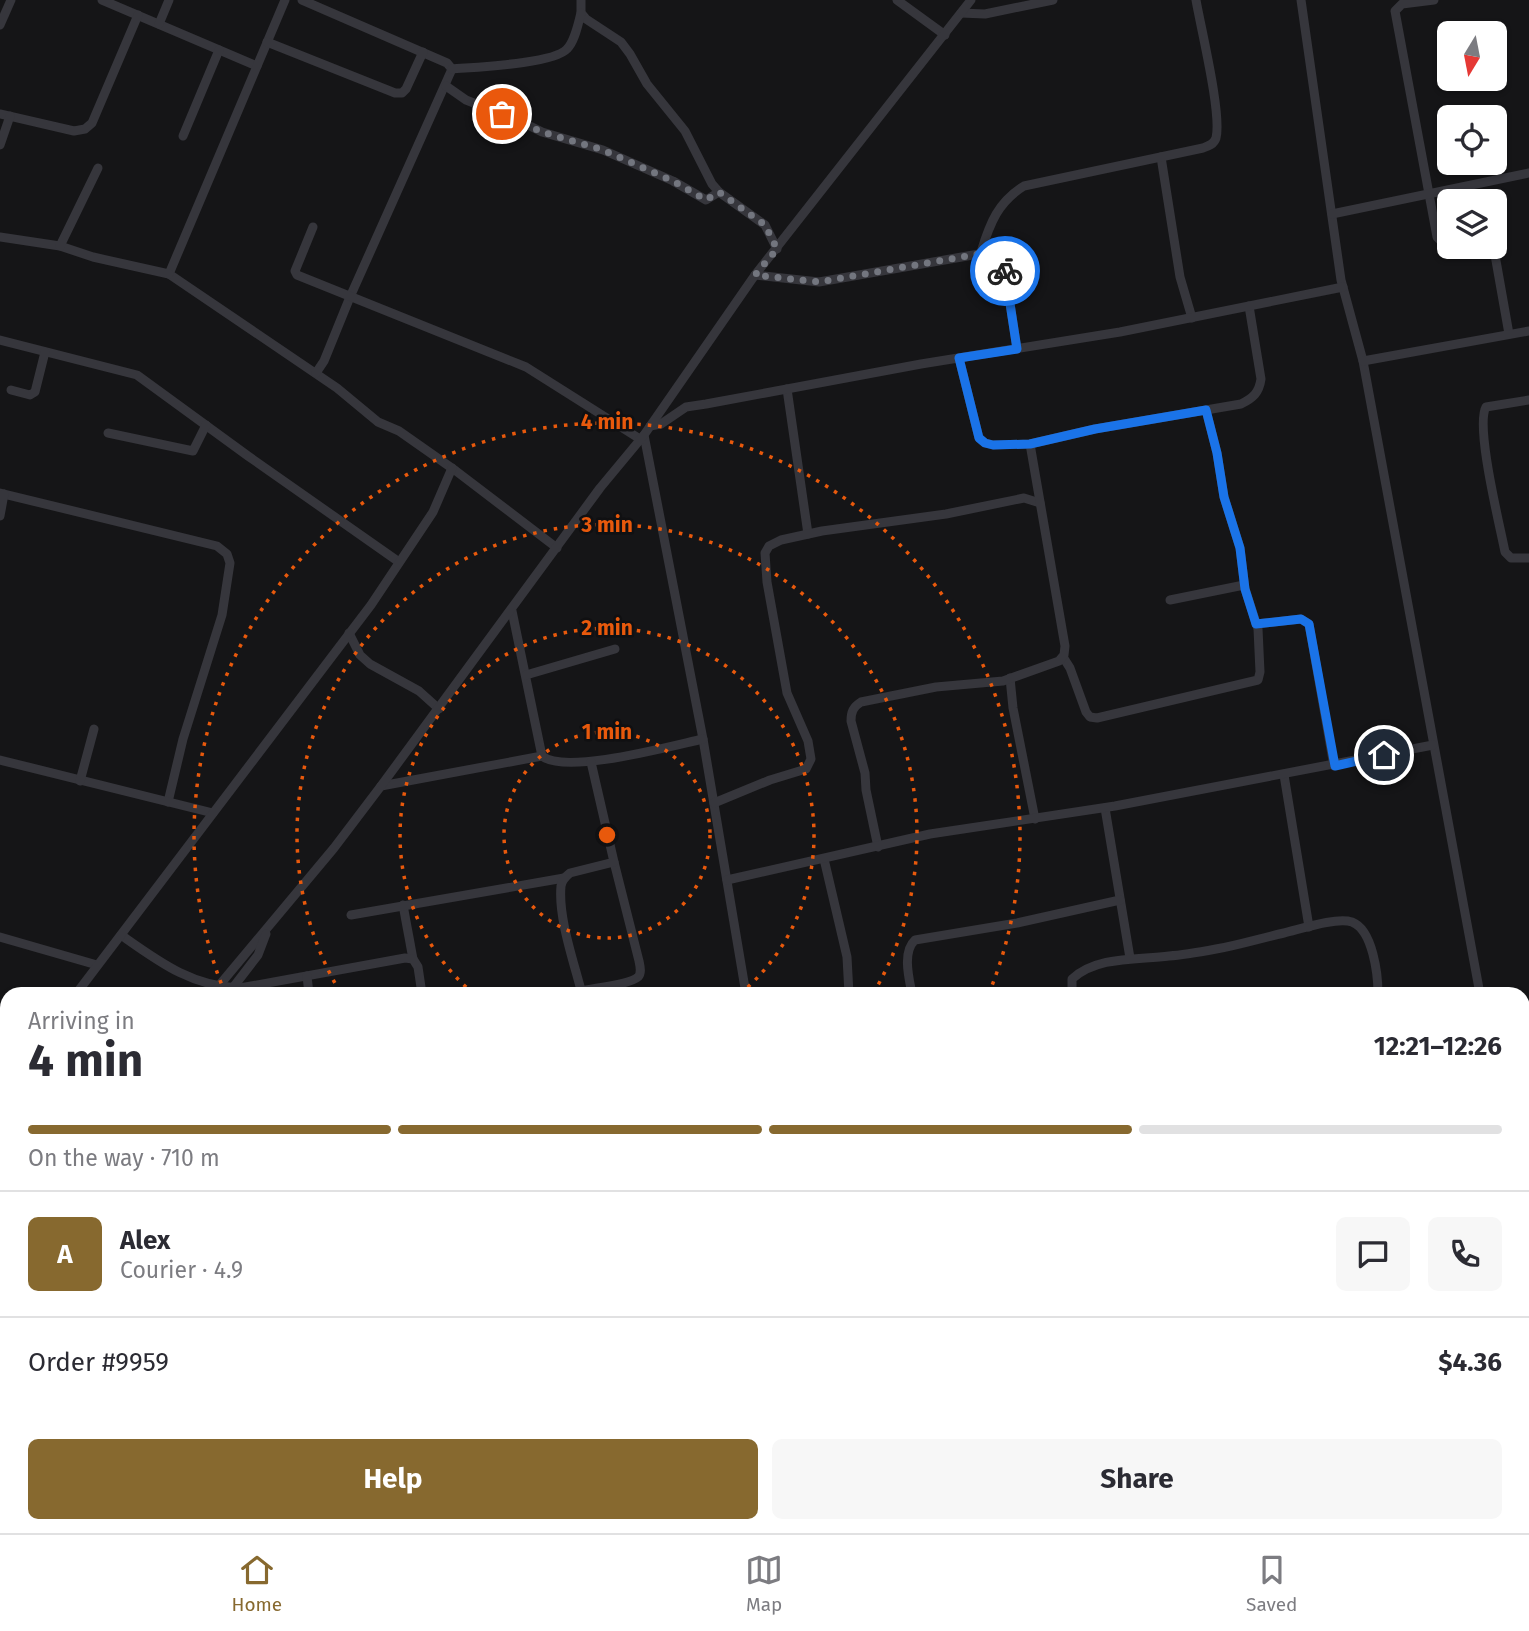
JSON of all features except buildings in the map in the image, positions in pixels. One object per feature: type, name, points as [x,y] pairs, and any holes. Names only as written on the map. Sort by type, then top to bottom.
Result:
[{"type":"street","points":[[0,25],[11,0]]},
{"type":"street","points":[[102,0],[257,66]]},
{"type":"street","points":[[159,24],[169,0]]},
{"type":"street","points":[[169,274],[285,0]]},
{"type":"street","points":[[302,0],[447,63],[452,69]]},
{"type":"street","points":[[897,0],[945,35]]},
{"type":"street","points":[[218,987],[334,848],[512,611],[600,488],[642,437],[755,275],[971,0]]},
{"type":"street","points":[[961,13],[985,15],[1053,0]]},
{"type":"street","points":[[981,252],[998,211],[1009,196],[1024,186],[1212,144],[1216,138],[1216,111],[1196,0]]},
{"type":"street","points":[[1301,0],[1343,288],[1363,361],[1479,987]]},
{"type":"street","points":[[1434,0],[1402,4],[1395,11],[1437,237]]},
{"type":"street","points":[[452,69],[519,63],[563,53],[570,46],[581,13],[579,1]]},
{"type":"street","points":[[581,13],[621,42],[648,84],[685,131],[704,170],[719,192],[765,225],[777,249]]},
{"type":"street","points":[[0,145],[5,115],[74,131],[85,129],[92,123],[138,15]]},
{"type":"street","points":[[267,42],[395,93],[402,93],[406,89],[423,52]]},
{"type":"street","points":[[183,136],[219,50]]},
{"type":"street","points":[[316,373],[324,362],[350,297],[452,69]]},
{"type":"street","points":[[446,86],[466,100],[542,132],[603,150],[673,181],[706,200],[719,192]]},
{"type":"street","points":[[1161,157],[1180,277],[1192,318]]},
{"type":"street","points":[[60,246],[98,168]]},
{"type":"street","points":[[1332,214],[1529,173]]},
{"type":"street","points":[[313,227],[295,271],[297,275],[527,367],[642,437],[703,739],[745,987]]},
{"type":"street","points":[[0,237],[60,246],[93,257],[169,274],[316,373],[378,422],[399,431],[452,468],[557,548]]},
{"type":"street","points":[[755,275],[819,282],[981,252],[997,254],[1004,264],[1017,349]]},
{"type":"street","points":[[1496,259],[1509,334]]},
{"type":"street","points":[[650,426],[661,424],[686,408],[1192,318],[1343,288]]},
{"type":"street","points":[[959,358],[979,438],[993,445],[1030,444],[1095,429],[1241,404],[1253,398],[1260,389],[1261,379],[1249,306]]},
{"type":"street","points":[[1363,361],[1529,331]]},
{"type":"street","points":[[0,340],[138,375],[399,562]]},
{"type":"street","points":[[11,390],[30,395],[35,393],[46,352]]},
{"type":"street","points":[[788,389],[808,534]]},
{"type":"street","points":[[1529,400],[1486,407],[1482,415],[1487,461],[1505,552],[1511,558],[1529,558]]},
{"type":"street","points":[[1063,657],[1070,668],[1086,712],[1090,717],[1097,718],[1258,680],[1260,640],[1244,586],[1240,548],[1224,497],[1206,410]]},
{"type":"street","points":[[108,433],[193,451],[206,425]]},
{"type":"street","points":[[877,847],[865,773],[851,721],[855,706],[861,702],[936,687],[1010,678],[1059,661],[1063,657],[1065,646],[1030,444]]},
{"type":"street","points":[[81,987],[371,606],[433,512],[452,468]]},
{"type":"street","points":[[1024,498],[1036,478]]},
{"type":"street","points":[[0,516],[2,493],[217,546],[227,554],[230,563],[222,615],[192,706],[167,802]]},
{"type":"street","points":[[714,803],[759,787],[770,780],[806,769],[810,765],[804,729],[787,693],[767,582],[765,553],[769,546],[781,540],[808,534],[946,514],[1024,498],[1040,503]]},
{"type":"street","points":[[1170,600],[1244,586]]},
{"type":"street","points":[[512,611],[542,756]]},
{"type":"street","points":[[1256,624],[1301,619],[1309,624],[1335,766]]},
{"type":"street","points":[[349,633],[359,655],[419,691],[439,709]]},
{"type":"street","points":[[526,675],[615,649]]},
{"type":"street","points":[[1010,678],[1013,708],[1035,819]]},
{"type":"street","points":[[80,781],[94,729]]},
{"type":"street","points":[[381,786],[542,756],[554,763],[591,762],[703,739]]},
{"type":"street","points":[[727,880],[952,830],[1105,808],[1433,746]]},
{"type":"street","points":[[0,760],[212,813]]},
{"type":"street","points":[[591,762],[640,973],[630,981],[603,987]]},
{"type":"street","points":[[1284,775],[1309,927]]},
{"type":"street","points":[[1105,808],[1130,958]]},
{"type":"street","points":[[824,859],[847,957],[849,987]]},
{"type":"street","points":[[580,987],[563,914],[561,886],[570,873],[614,862]]},
{"type":"street","points":[[351,915],[564,878]]},
{"type":"street","points":[[911,987],[908,954],[909,945],[915,940],[1017,923],[1121,900]]},
{"type":"street","points":[[403,905],[421,987]]},
{"type":"street","points":[[1072,987],[1072,979],[1077,974],[1130,958],[1168,957],[1218,949],[1309,927],[1348,921],[1359,927],[1375,960],[1377,987]]},
{"type":"street","points":[[233,987],[258,955],[269,926]]},
{"type":"street","points":[[121,934],[157,961],[207,987]]},
{"type":"street","points":[[0,937],[97,965]]},
{"type":"street","points":[[251,987],[405,958],[413,959]]},
{"type":"street","points":[[307,976],[308,987]]},
{"type":"way so far","points":[[502,114],[542,132],[603,150],[673,181],[706,200],[719,192],[770,230],[777,249],[755,275],[819,282],[981,252],[997,254],[1002,258],[1005,271]]},
{"type":"route","points":[[1005,271],[1017,349],[959,358],[979,438],[993,445],[1030,444],[1095,429],[1206,410],[1224,497],[1240,548],[1250,611],[1256,624],[1301,619],[1309,624],[1335,766],[1384,755]]}]
